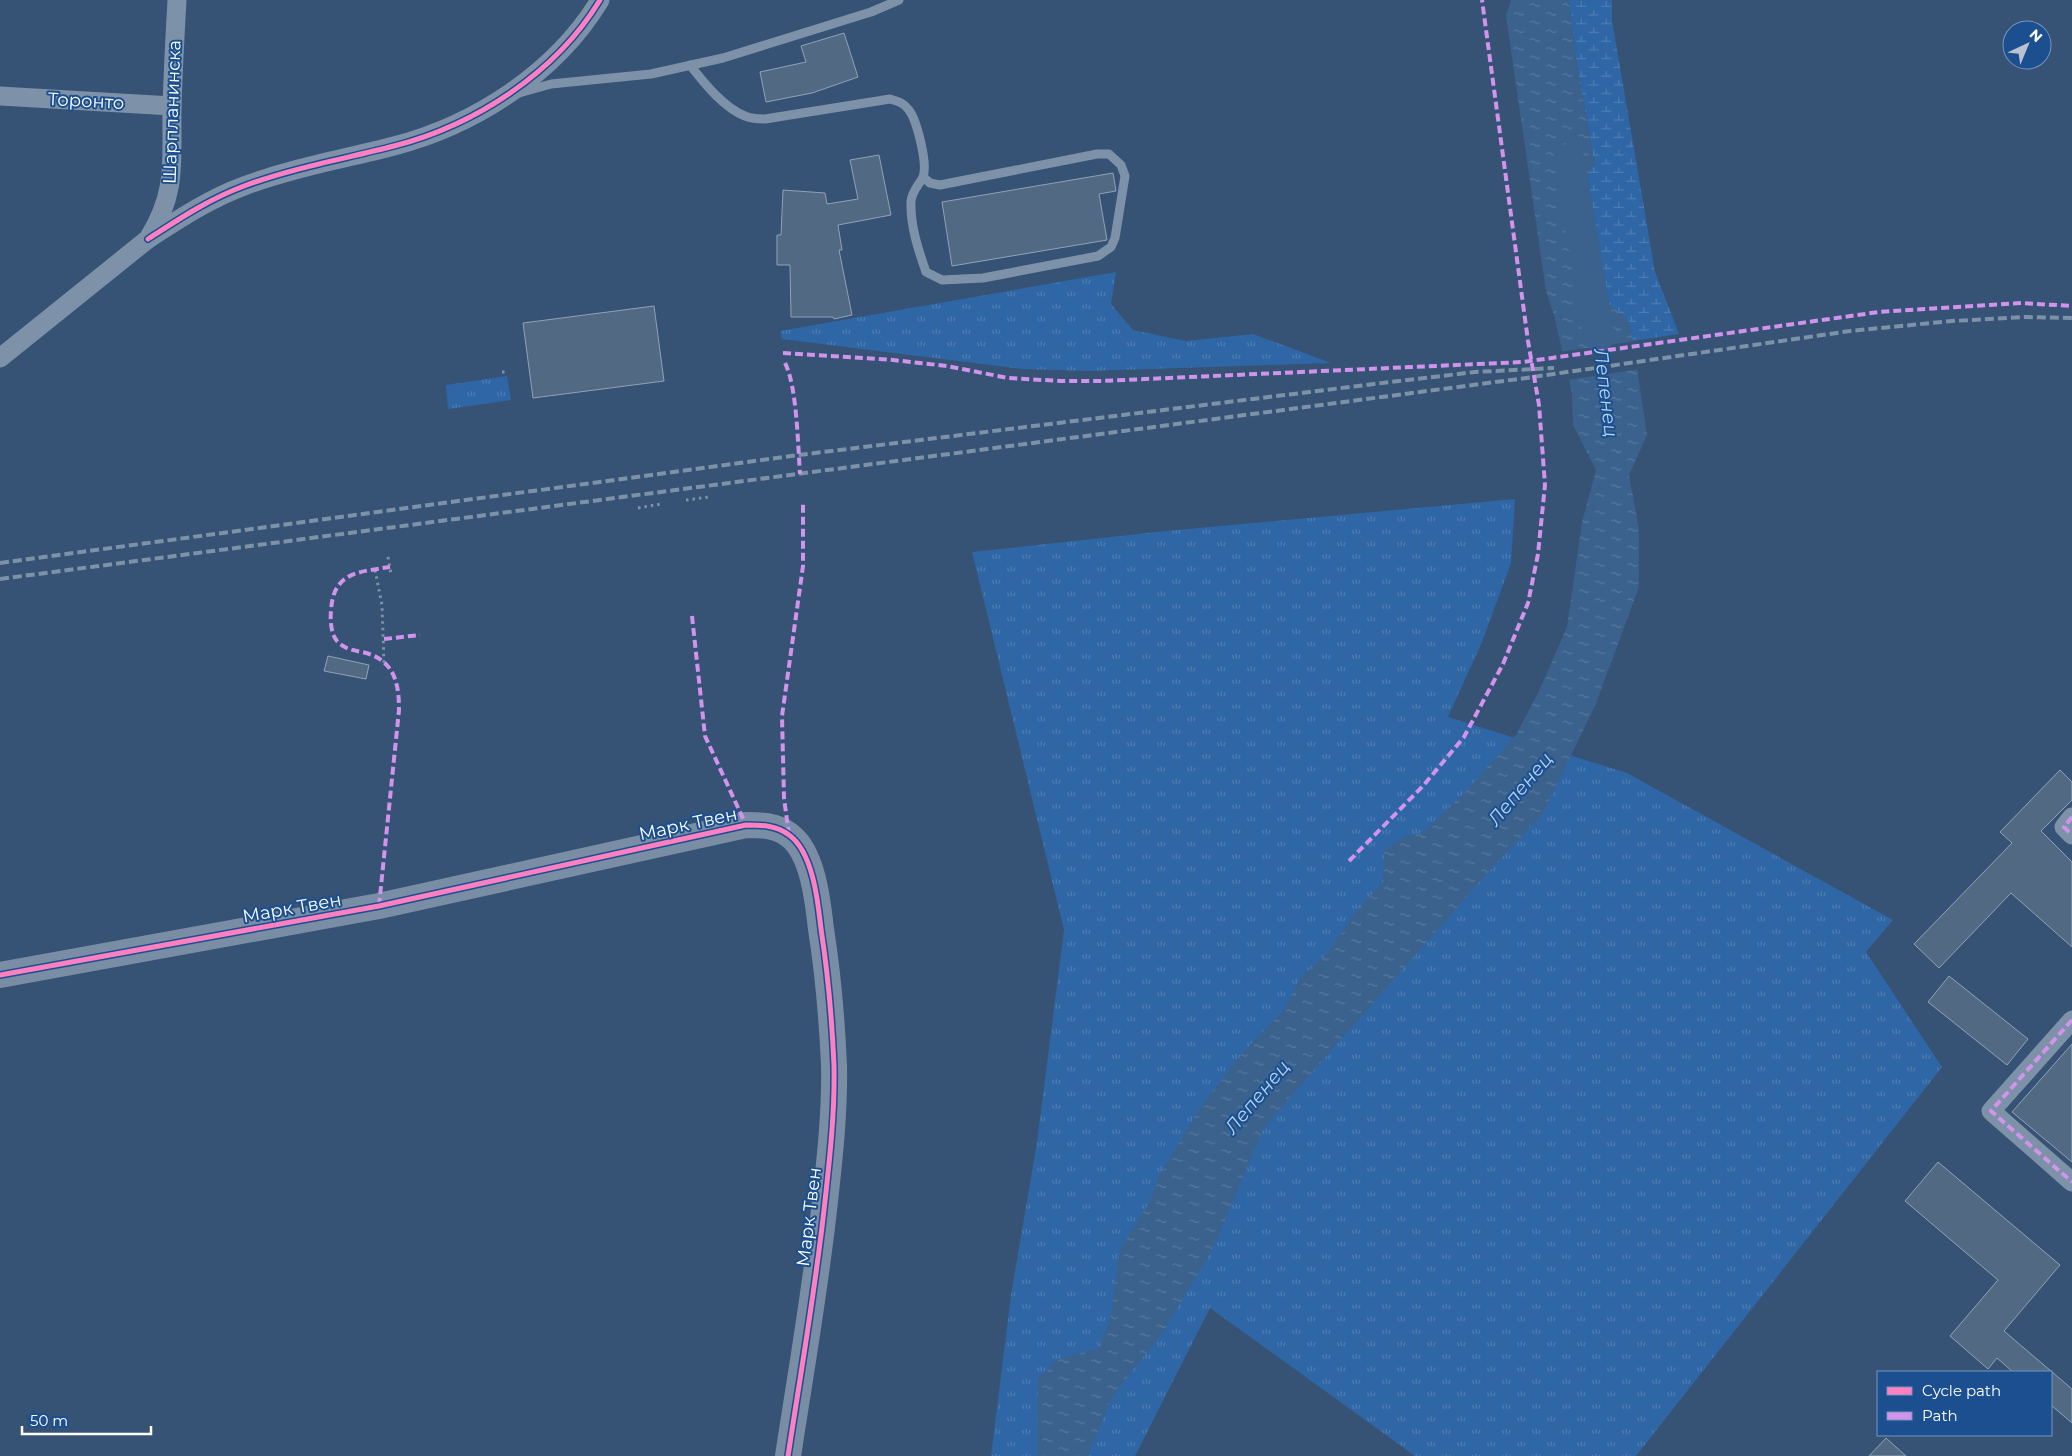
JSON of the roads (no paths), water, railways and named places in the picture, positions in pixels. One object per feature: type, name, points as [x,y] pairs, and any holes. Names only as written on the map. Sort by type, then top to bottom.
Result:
[{"type":"street","name":"Шарпланинска","points":[[0,358],[148,239],[165,207],[170,190],[172,172],[172,106],[177,0]]},
{"type":"street","points":[[148,239],[193,210],[228,192],[287,173],[396,146],[437,132],[474,116],[537,72],[566,46],[600,0]]},
{"type":"street","name":"Торонто","points":[[0,96],[172,106]]},
{"type":"street","points":[[2072,817],[2064,827],[2072,835]]},
{"type":"street","name":"Марк Твен","points":[[0,975],[379,906],[746,825],[767,824],[789,835],[802,850],[812,877],[818,902],[828,981],[834,1066],[832,1141],[819,1259],[788,1456]]},
{"type":"street","points":[[2072,1020],[1991,1111],[2072,1182]]},
{"type":"lane","points":[[502,98],[551,84],[651,74],[723,58],[871,12],[899,0]]},
{"type":"lane","points":[[690,65],[707,86],[725,103],[745,116],[765,119],[890,99],[899,101],[908,109],[914,119],[925,164],[923,177],[911,198],[912,220],[918,252],[926,272],[942,280],[983,278],[1098,256],[1111,248],[1115,238],[1125,176],[1121,165],[1109,154],[1097,154],[940,185],[930,183],[923,177]]},
{"type":"water","points":[[1511,0],[1569,0],[1575,54],[1594,162],[1567,218],[1583,289],[1615,309],[1628,320],[1633,341],[1647,435],[1629,475],[1639,529],[1639,587],[1595,706],[1543,813],[1474,888],[1264,1127],[1211,1252],[1164,1330],[1111,1399],[1088,1456],[1037,1456],[1038,1379],[1057,1360],[1098,1348],[1110,1321],[1120,1249],[1149,1203],[1160,1174],[1200,1108],[1245,1050],[1284,1010],[1301,977],[1327,953],[1357,910],[1383,882],[1384,851],[1405,836],[1423,833],[1466,791],[1516,735],[1539,691],[1567,627],[1582,522],[1596,470],[1573,425],[1572,394],[1554,315],[1546,291],[1506,16]]},
{"type":"waterway","name":"Лепенец","points":[[1569,159],[1599,336]]},
{"type":"railway","points":[[0,579],[1526,378],[1850,331],[1952,321],[2026,317],[2072,318]]},
{"type":"railway","points":[[0,563],[799,455],[1475,372],[1554,368]]}]
